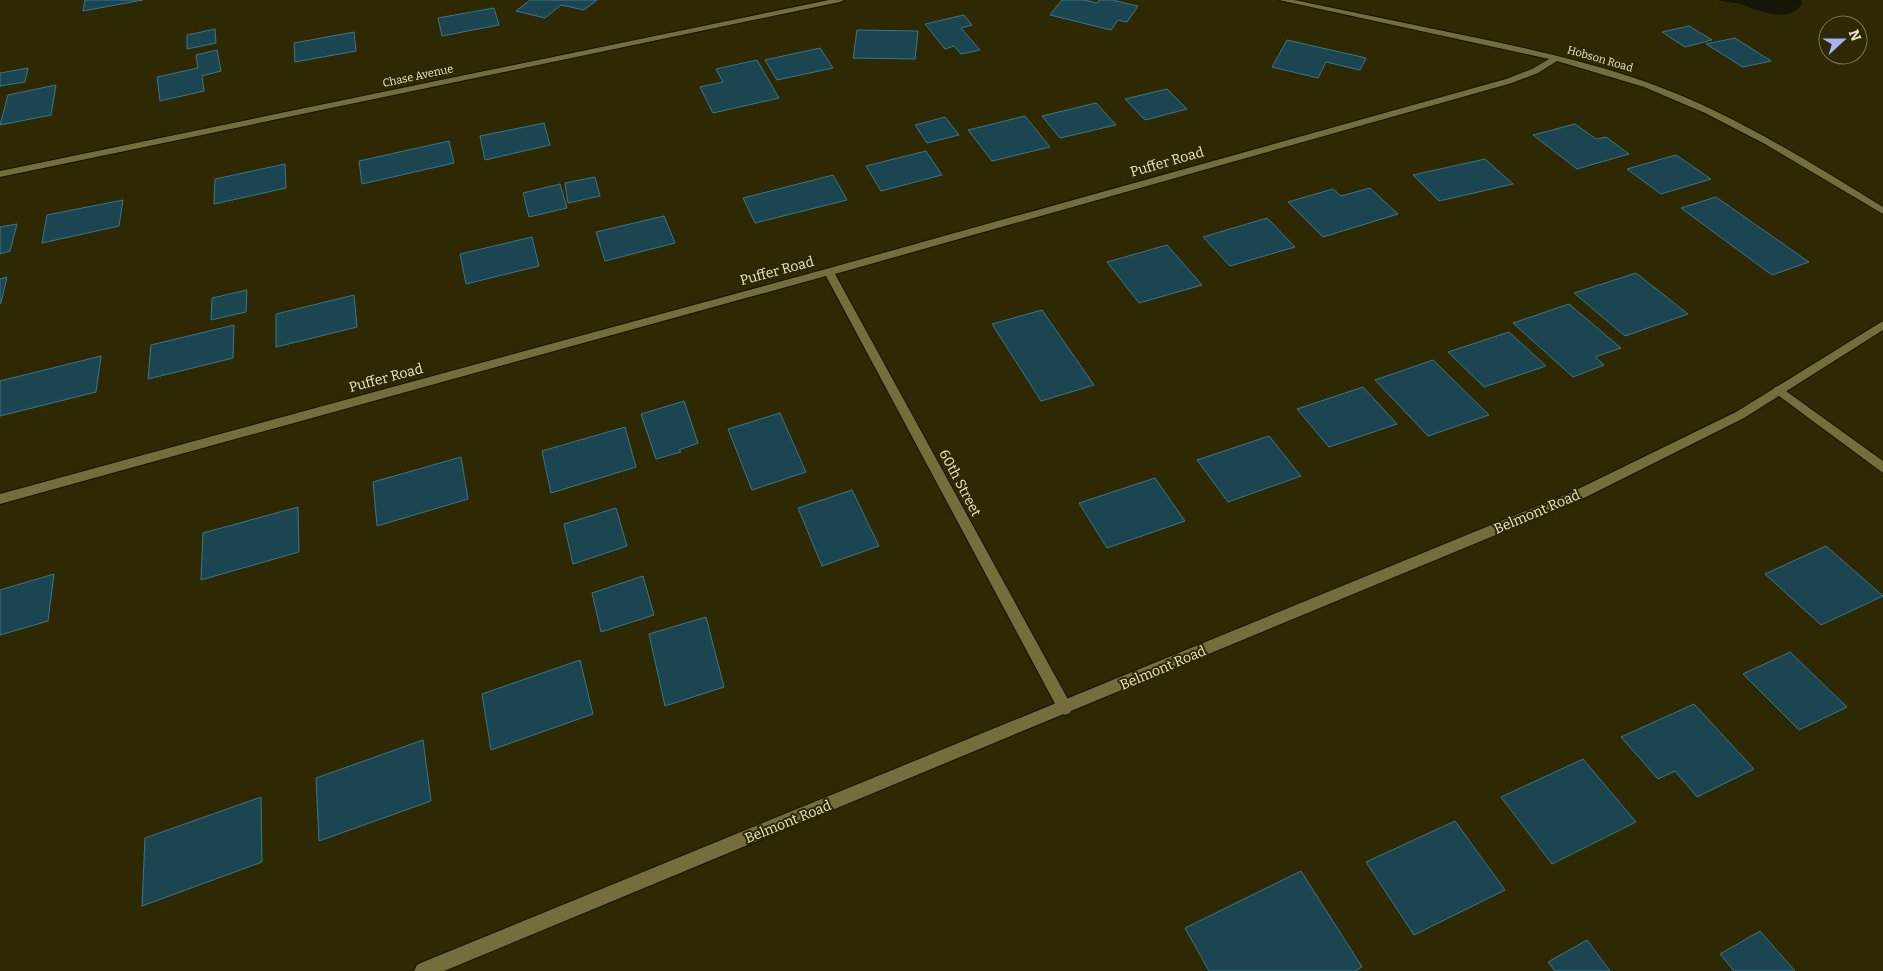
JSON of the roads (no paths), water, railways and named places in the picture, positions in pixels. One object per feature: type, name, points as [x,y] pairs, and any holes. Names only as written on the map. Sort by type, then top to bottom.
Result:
[{"type":"street","name":"Chase Avenue","points":[[0,174],[840,0]]},
{"type":"street","name":"Hobson Road","points":[[1283,0],[1556,58],[1648,86],[1705,109],[1804,162],[1883,212]]},
{"type":"street","name":"Puffer Road","points":[[0,498],[829,272],[1510,81],[1535,71],[1556,58]]},
{"type":"street","name":"60th Street","points":[[829,272],[1066,708]]},
{"type":"street","name":"Belmont Road","points":[[423,971],[1066,708],[1576,496],[1740,415],[1883,325]]},
{"type":"street","points":[[1779,390],[1883,468]]}]
